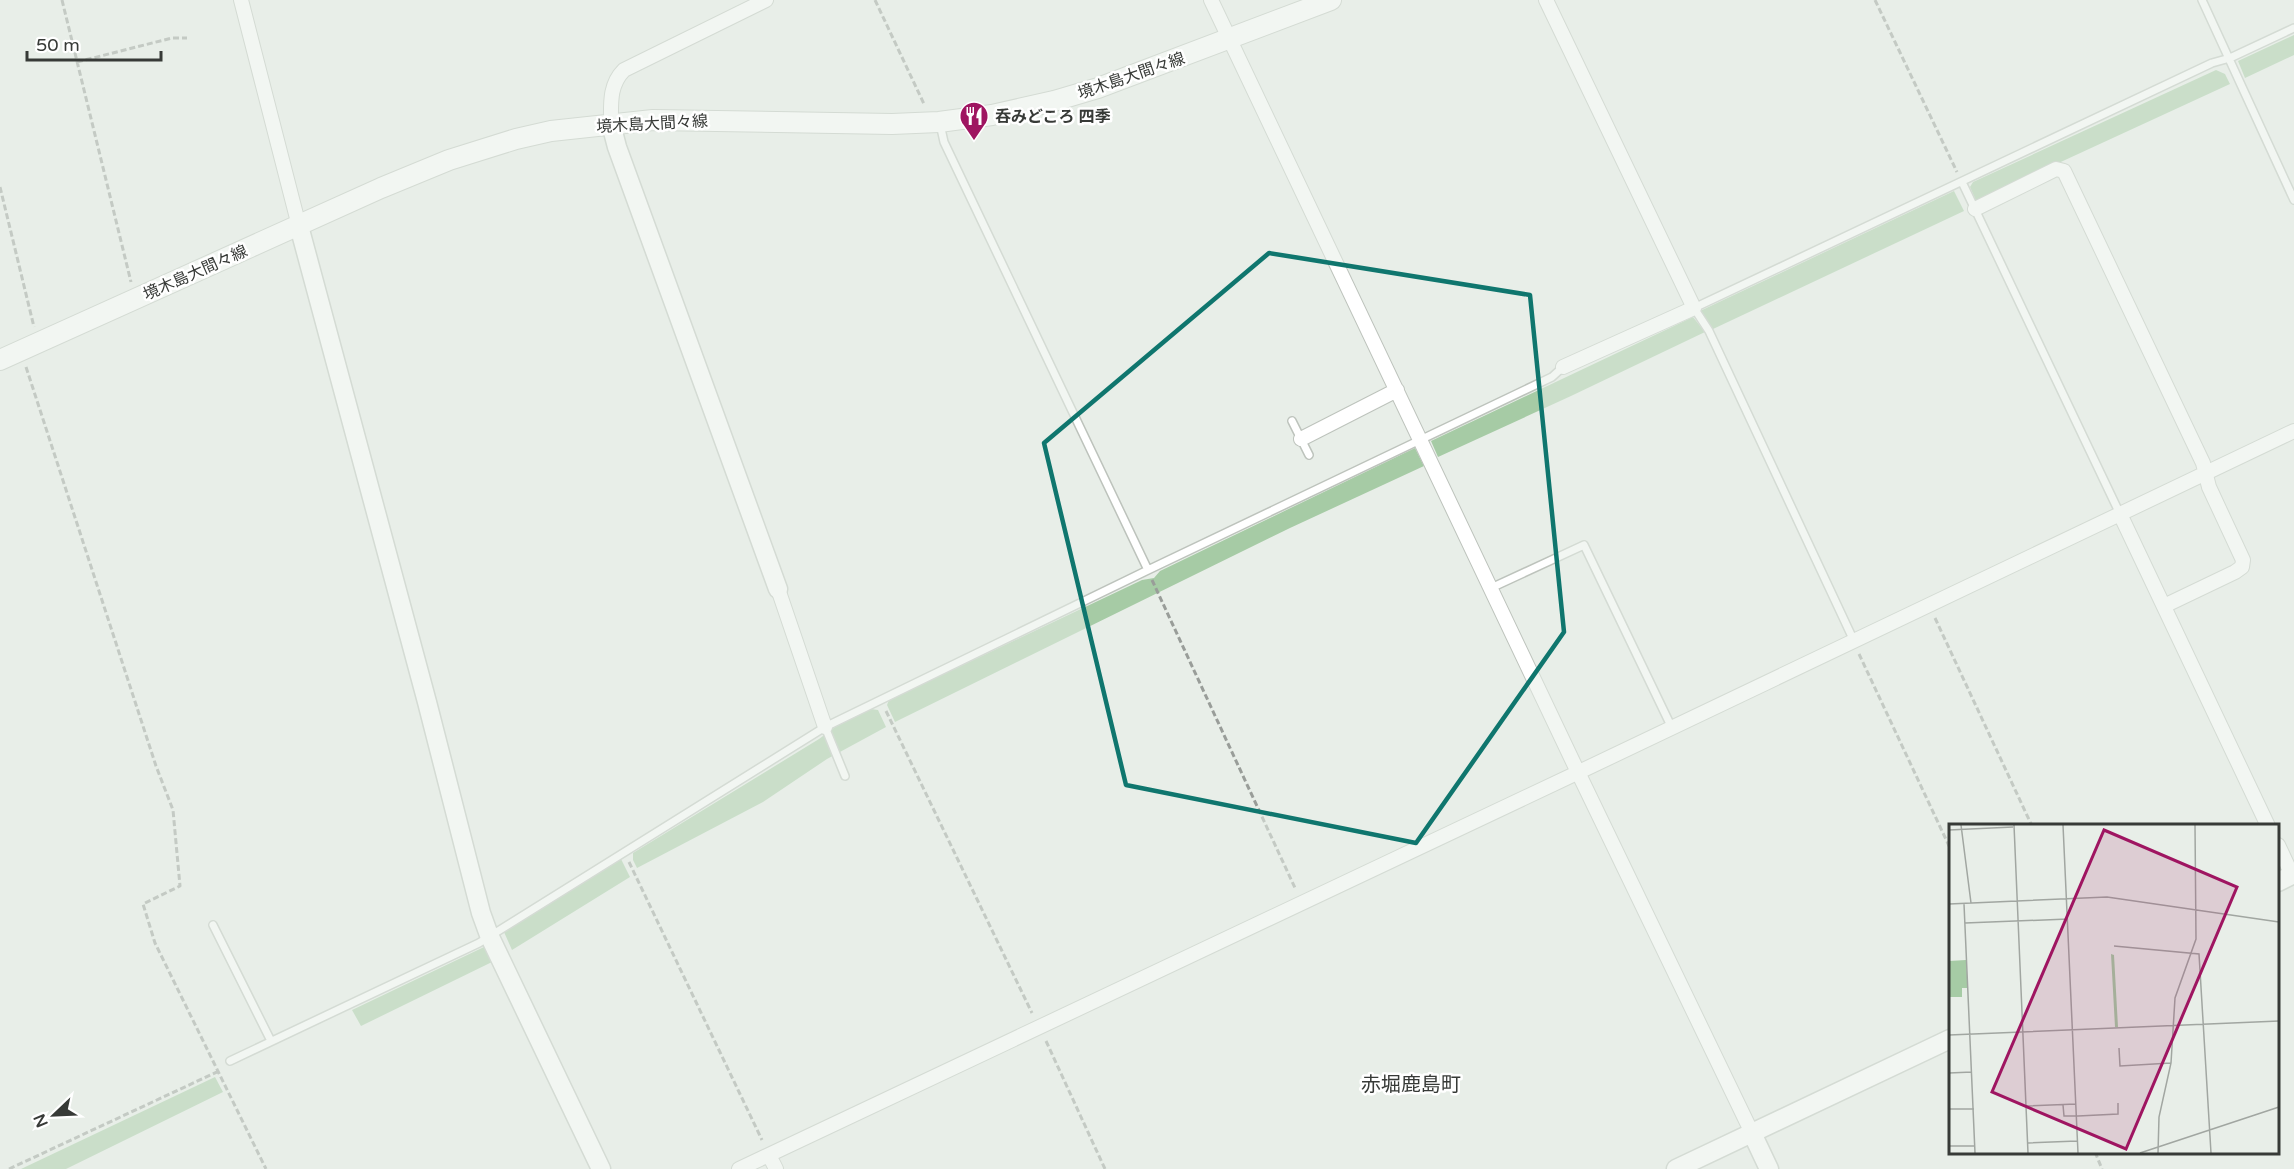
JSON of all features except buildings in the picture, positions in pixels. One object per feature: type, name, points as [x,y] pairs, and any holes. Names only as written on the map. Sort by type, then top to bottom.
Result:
[{"type":"main road","name":"境木島大間々線","points":[[0,360],[381,188],[457,157],[516,139],[551,131],[674,119],[821,124],[932,122],[992,115],[1098,88],[1331,0]]},
{"type":"street","points":[[241,0],[473,883],[489,935],[601,1169]]},
{"type":"street","points":[[766,0],[624,70],[616,78],[611,95],[611,124],[617,147],[778,589],[825,727]]},
{"type":"street","points":[[1211,0],[1769,1169]]},
{"type":"street","points":[[1546,0],[1694,308],[1563,368]]},
{"type":"street","points":[[1975,209],[2056,169],[2064,171],[2207,473],[2209,487],[2243,560],[2242,567],[2235,572],[2164,606]]},
{"type":"street","points":[[1301,439],[1397,390]]},
{"type":"street","points":[[739,1169],[2294,431]]},
{"type":"street","points":[[2120,514],[2268,824]]},
{"type":"street","points":[[2279,850],[2289,878]]},
{"type":"street","points":[[1676,1169],[1949,1039]]},
{"type":"street","points":[[769,1155],[776,1169]]},
{"type":"lane","points":[[2202,0],[2294,201]]},
{"type":"lane","points":[[1854,641],[1709,331],[1694,308],[2212,63],[2230,58],[2294,28]]},
{"type":"lane","points":[[932,122],[944,142],[1148,570]]},
{"type":"lane","points":[[1962,182],[2120,514]]},
{"type":"lane","points":[[230,1061],[469,948],[825,727],[1552,377],[1563,368]]},
{"type":"lane","points":[[1292,421],[1309,455]]},
{"type":"lane","points":[[1491,588],[1584,545],[1672,728]]},
{"type":"lane","points":[[825,727],[845,776]]},
{"type":"lane","points":[[213,926],[271,1041]]},
{"type":"path","points":[[62,0],[132,287],[137,298]]},
{"type":"path","points":[[875,0],[932,122]]},
{"type":"path","points":[[1875,0],[1962,182]]},
{"type":"path","points":[[77,62],[172,38],[187,38]]},
{"type":"path","points":[[0,187],[35,332],[40,342]]},
{"type":"path","points":[[21,351],[156,766],[173,810],[180,886],[143,904],[146,915],[155,943],[266,1169]]},
{"type":"path","points":[[1148,570],[1302,902]]},
{"type":"path","points":[[1929,605],[2032,824]]},
{"type":"path","points":[[1854,641],[1949,846]]},
{"type":"path","points":[[880,699],[1105,1169]]},
{"type":"path","points":[[624,853],[769,1155]]},
{"type":"path","points":[[9,1169],[219,1071],[230,1061]]},
{"type":"path","points":[[2096,1154],[2102,1169]]},
{"type":"highlighted area","points":[[1269,253],[1530,295],[1564,632],[1416,843],[1126,785],[1044,443]]},
{"type":"green space","points":[[2294,35],[2294,55],[2245,78],[2238,61]]},
{"type":"green space","points":[[2216,70],[2225,74],[2230,84],[1976,201],[1970,187],[1973,182]]},
{"type":"green space","points":[[1954,191],[1964,211],[1713,329],[1700,311]]},
{"type":"green space","points":[[1693,317],[1705,332],[1438,457],[1431,441]]},
{"type":"green space","points":[[1415,448],[1424,466],[1290,528],[895,722],[887,705],[889,700],[1142,580],[1154,578],[1160,571]]},
{"type":"green space","points":[[871,709],[878,710],[886,727],[827,759],[763,802],[637,868],[633,860],[633,853],[835,727]]},
{"type":"green space","points":[[621,859],[630,877],[512,950],[504,932]]},
{"type":"green space","points":[[484,947],[492,962],[361,1026],[352,1010]]},
{"type":"green space","points":[[215,1077],[223,1092],[66,1169],[21,1169]]},
{"type":"place","name":"呑みどころ 四季","points":[[974,142]]},
{"type":"district","name":"赤堀鹿島町","points":[[1411,1084]]}]
